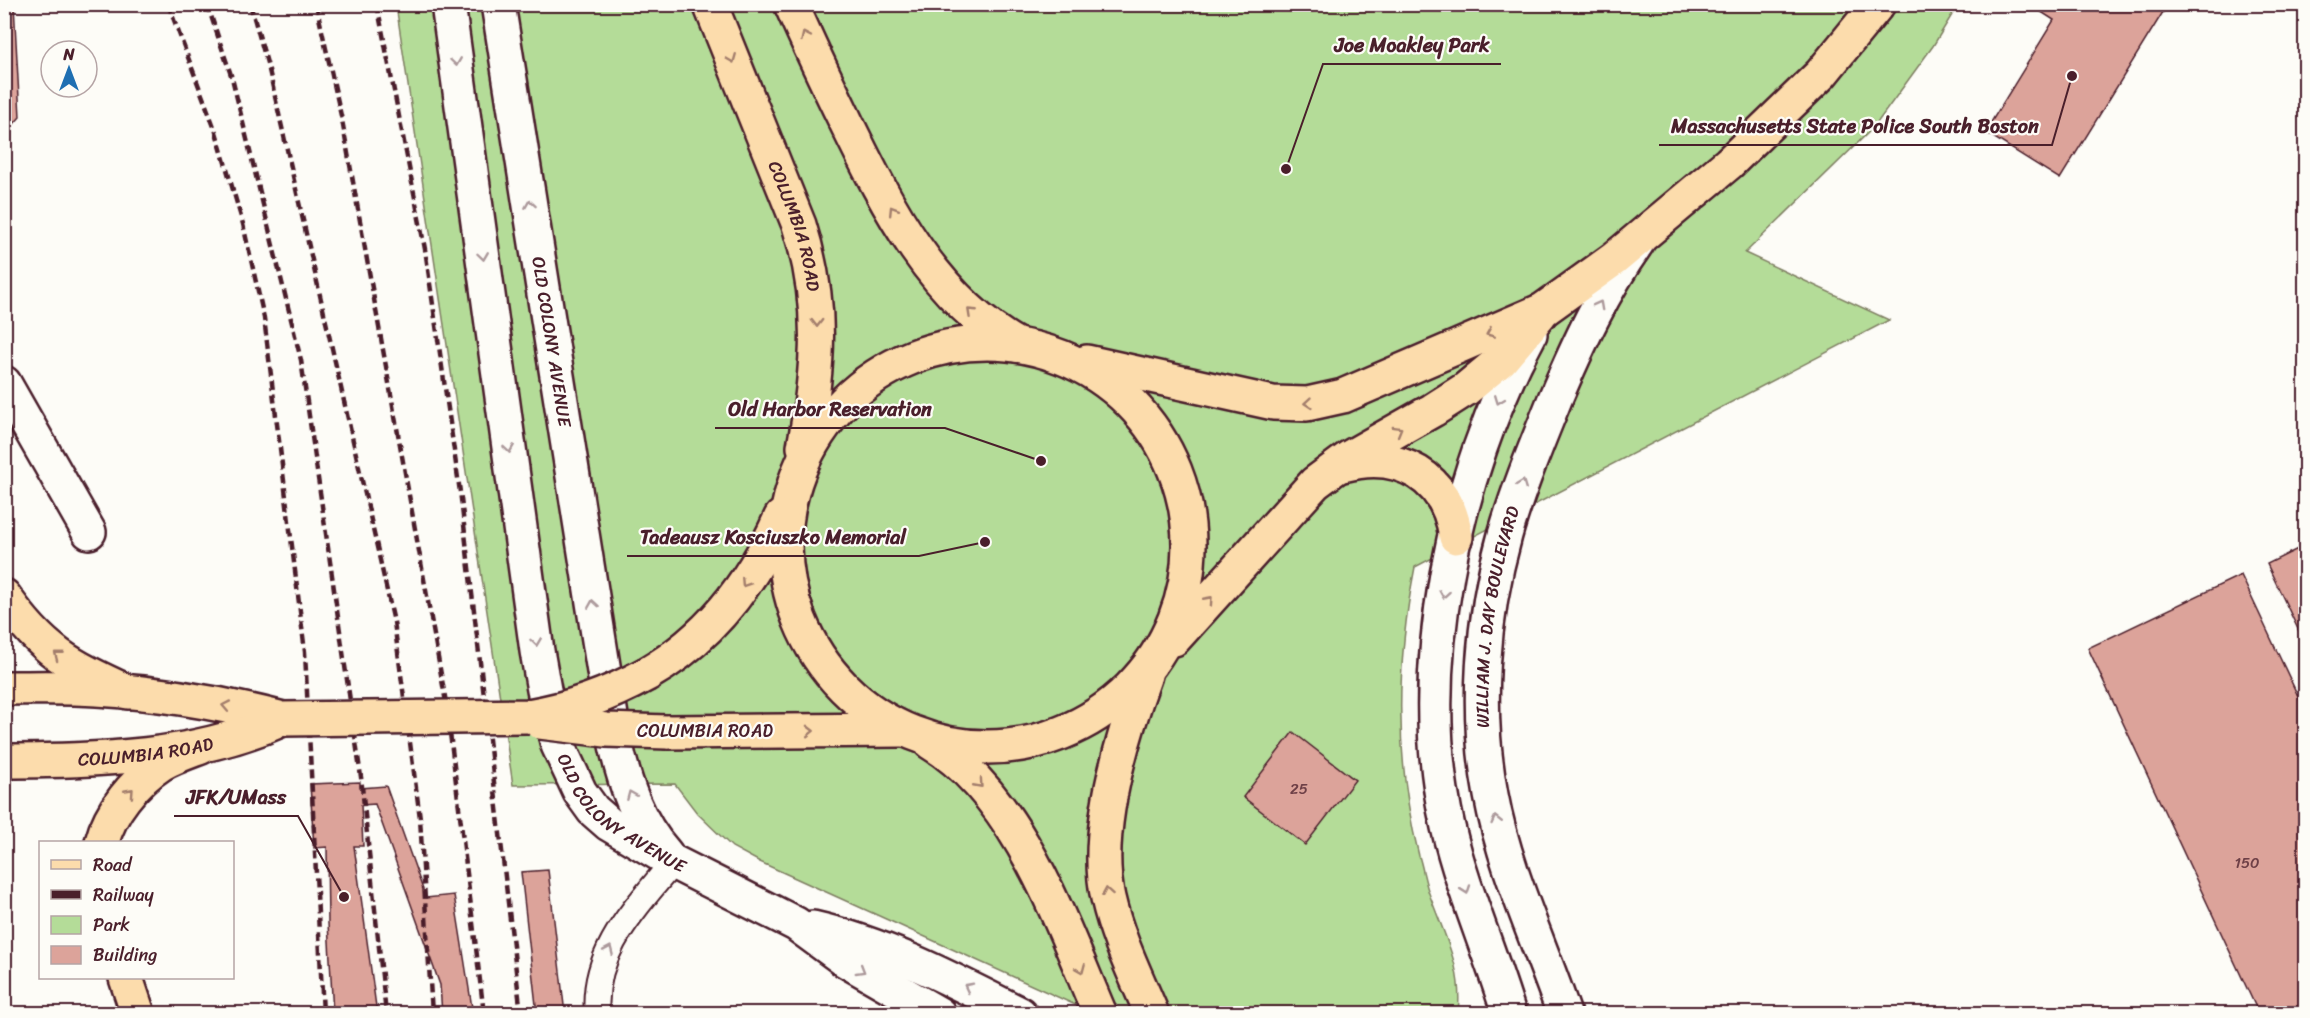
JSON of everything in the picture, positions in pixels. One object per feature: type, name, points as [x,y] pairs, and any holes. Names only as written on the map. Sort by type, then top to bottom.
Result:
[{"type":"main road","name":"COLUMBIA ROAD","points":[[710,4],[799,225],[812,271],[817,312],[817,350],[811,412],[802,459]]},
{"type":"main road","points":[[790,4],[868,167],[920,253],[969,312],[1000,336],[1019,346]]},
{"type":"main road","name":"WILLIAM J. DAY BOULEVARD","points":[[910,732],[948,744],[979,747],[1011,746],[1042,740],[1086,722],[1099,714],[1124,694],[1315,483],[1330,470],[1433,410],[1474,383],[1501,360],[1543,310],[1641,237],[1729,163],[1797,100],[1841,52],[1878,4]]},
{"type":"main road","name":"WILLIAM J. DAY BOULEVARD","points":[[1053,354],[1273,403],[1307,404],[1343,396],[1543,310]]},
{"type":"main road","points":[[1100,1014],[1061,924],[1024,848],[985,791],[946,753],[863,705],[844,689],[819,660],[792,603],[786,572],[784,540],[791,494],[802,459],[834,412],[861,387],[892,367],[927,352],[982,344],[1019,346],[1053,354],[1098,376],[1135,408],[1163,446],[1182,490],[1190,537],[1188,570],[1182,601],[1151,665],[1121,753],[1104,837],[1104,878],[1107,896],[1124,948],[1152,1014]]},
{"type":"main road","points":[[1330,470],[1349,464],[1372,461],[1407,466],[1427,478],[1442,495],[1451,516],[1456,537]]},
{"type":"main road","name":"COLUMBIA ROAD","points":[[4,688],[94,689],[128,692],[196,700],[283,719],[508,717],[536,715],[576,706],[612,692],[647,674],[693,644],[732,603],[769,543],[791,494]]},
{"type":"main road","points":[[4,596],[31,631],[55,654],[83,672],[128,692]]},
{"type":"main road","name":"COLUMBIA ROAD","points":[[508,717],[596,729],[667,732],[910,732]]},
{"type":"main road","name":"COLUMBIA ROAD","points":[[4,761],[129,757],[170,753],[255,732],[283,719]]},
{"type":"main road","points":[[103,841],[113,816],[134,787],[163,764],[201,747]]},
{"type":"main road","points":[[126,979],[138,1014]]},
{"type":"street","name":"OLD COLONY AVENUE","points":[[448,4],[537,651],[551,721],[568,770],[593,810],[609,824],[673,862]]},
{"type":"street","name":"OLD COLONY AVENUE","points":[[498,4],[615,741],[621,768],[633,802],[648,831],[673,862]]},
{"type":"street","name":"WILLIAM J. DAY BOULEVARD","points":[[1564,1014],[1512,876],[1491,796],[1483,723],[1487,633],[1498,567],[1519,493],[1566,374],[1608,289],[1641,237]]},
{"type":"street","name":"WILLIAM J. DAY BOULEVARD","points":[[1503,1004],[1454,849],[1442,798],[1434,709],[1437,652],[1444,595],[1456,537],[1476,462],[1519,354],[1543,310]]},
{"type":"street","points":[[4,383],[89,532]]},
{"type":"street","points":[[673,862],[796,924],[830,950],[939,1014]]},
{"type":"street","points":[[1512,876],[1588,1014]]},
{"type":"street","points":[[796,924],[875,945],[926,966],[1020,1014]]},
{"type":"street","points":[[898,991],[921,1014]]},
{"type":"lane","points":[[598,1011],[597,984],[611,943],[624,923],[673,862]]},
{"type":"green space","points":[[396,5],[1958,5],[1933,46],[1874,127],[1745,253],[1889,320],[1415,567],[1404,639],[1402,748],[1411,820],[1419,856],[1455,967],[1459,997],[1458,1014],[1093,1013],[760,862],[732,847],[697,813],[675,784],[513,785]]},
{"type":"building","points":[[4,4],[14,4],[20,117],[4,135]]},
{"type":"building","points":[[2037,4],[2168,4],[2060,179],[1985,132],[2054,20],[2035,8]]},
{"type":"building","points":[[2306,545],[2306,646],[2267,564]]},
{"type":"building","points":[[2241,575],[2306,713],[2306,1014],[2259,1014],[2088,648]]},
{"type":"building","points":[[1293,732],[1355,780],[1305,845],[1243,797]]},
{"type":"building","points":[[360,782],[360,788],[386,786],[426,898],[454,895],[473,1014],[442,1014],[440,985],[375,804],[361,805],[363,846],[354,846],[377,1014],[333,1014],[327,847],[314,848],[310,784]]},
{"type":"building","points":[[548,870],[565,1014],[537,1014],[521,872]]},
{"type":"railway","points":[[168,4],[216,132],[243,224],[264,318],[305,652],[323,1014]]},
{"type":"railway","points":[[207,4],[232,78],[301,360],[361,777],[386,1014]]},
{"type":"railway","points":[[250,4],[269,70],[394,622],[420,818],[432,1014]]},
{"type":"railway","points":[[316,4],[342,120],[447,708],[484,1014]]},
{"type":"railway","points":[[377,4],[425,249],[461,499],[521,1014]]},
{"type":"place","name":"Massachusetts State Police South Boston","points":[[2072,76]]},
{"type":"place","name":"Joe Moakley Park","points":[[1286,169]]},
{"type":"place","name":"Old Harbor Reservation","points":[[1041,461]]},
{"type":"place","name":"Tadeausz Kosciuszko Memorial","points":[[985,542]]},
{"type":"place","name":"JFK/UMass","points":[[344,897]]}]
